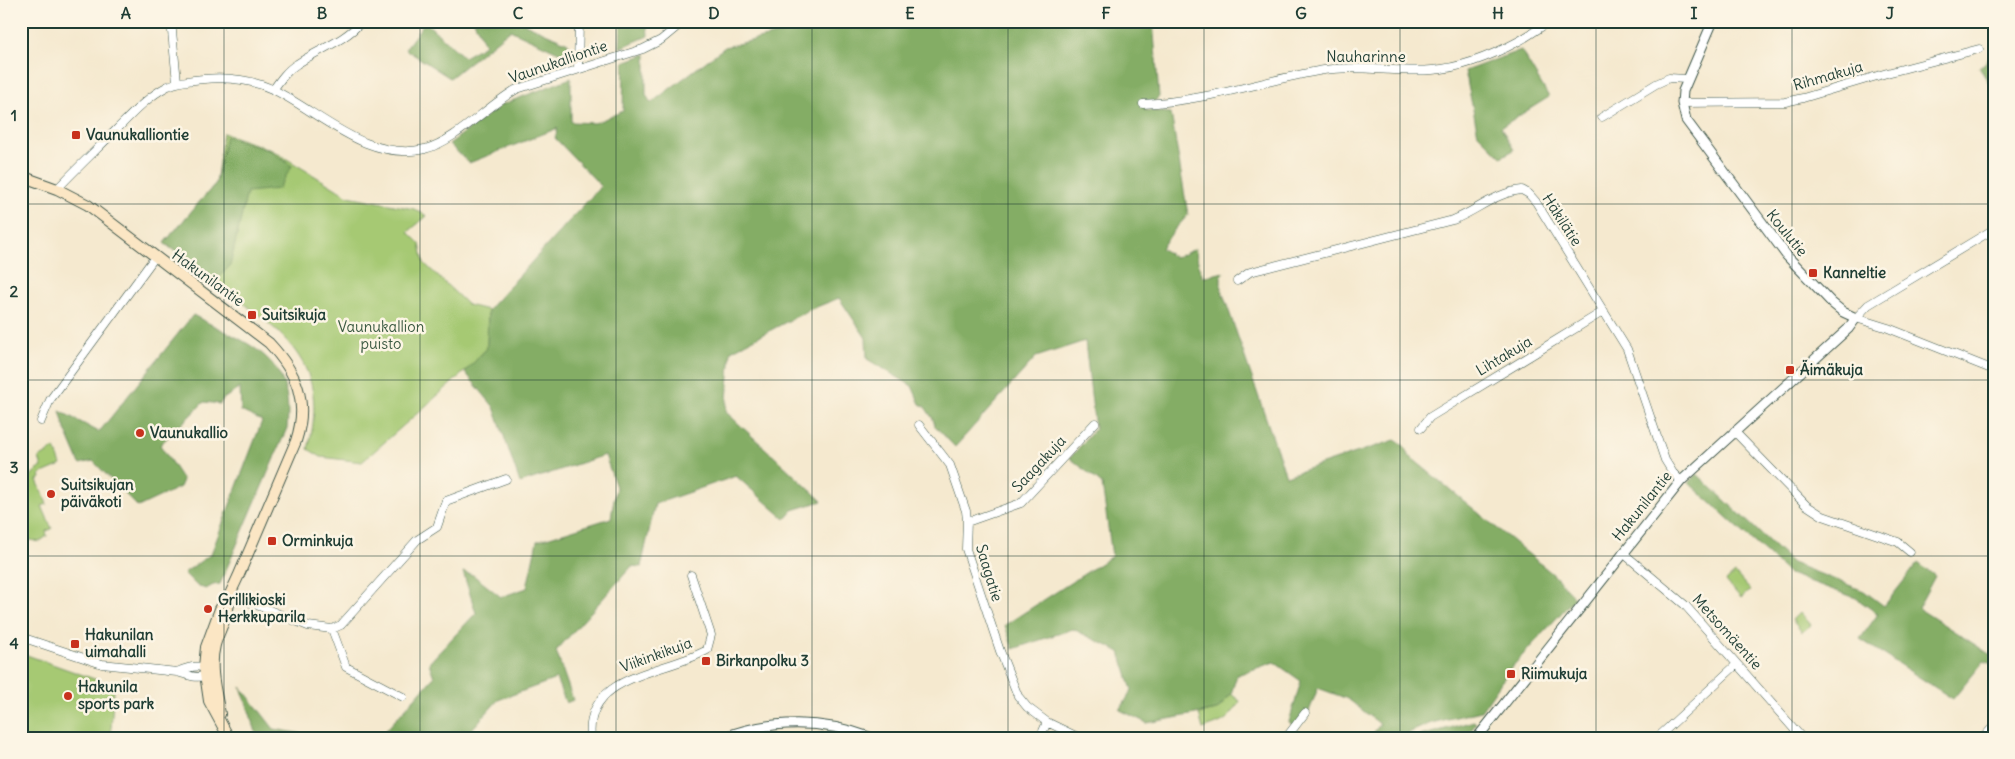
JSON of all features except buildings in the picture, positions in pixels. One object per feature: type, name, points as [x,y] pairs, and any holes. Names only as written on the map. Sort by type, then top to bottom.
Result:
[{"type":"main road","name":"Hakunilantie","points":[[21,176],[57,188],[88,205],[269,342],[290,369],[300,393],[302,415],[296,441],[230,594],[230,608],[207,671],[209,701],[229,738]]},
{"type":"street","points":[[171,21],[177,82]]},
{"type":"street","points":[[273,90],[297,64],[339,41],[362,21]]},
{"type":"street","points":[[578,69],[579,21]]},
{"type":"street","name":"Vaunukalliontie","points":[[57,188],[144,102],[177,82],[228,78],[254,83],[273,90],[348,135],[368,144],[385,149],[415,150],[441,143],[517,89],[643,49],[661,40],[684,21]]},
{"type":"street","name":"Nauharinne","points":[[1143,104],[1225,94],[1330,69],[1404,71],[1450,68],[1480,58],[1518,41],[1551,21]]},
{"type":"street","name":"Koulutie","points":[[1713,21],[1686,79],[1682,103],[1683,112],[1690,128],[1772,238],[1798,269],[1843,312],[1994,370]]},
{"type":"street","name":"Rihmakuja","points":[[1682,103],[1790,101],[1979,49]]},
{"type":"street","points":[[1602,117],[1669,78],[1686,79]]},
{"type":"street","name":"Häkilätie","points":[[1237,281],[1250,272],[1453,220],[1468,214],[1501,195],[1522,190],[1529,194],[1536,202],[1627,349],[1665,460],[1673,473],[1681,481]]},
{"type":"street","points":[[1856,318],[1868,305],[1994,229]]},
{"type":"street","points":[[41,421],[50,400],[155,257]]},
{"type":"street","name":"Lihtakuja","points":[[1421,428],[1430,417],[1604,312]]},
{"type":"street","name":"Hakunilantie","points":[[1478,738],[1681,481],[1848,329],[1856,318]]},
{"type":"street","name":"Saagakuja","points":[[967,522],[1021,503],[1095,423]]},
{"type":"street","name":"Saagatie","points":[[919,425],[950,465],[966,511],[966,549],[1018,696],[1027,707],[1047,722],[1080,738]]},
{"type":"street","points":[[1734,431],[1806,505],[1823,516],[1898,542],[1910,552]]},
{"type":"street","points":[[230,594],[308,626],[332,629],[341,625],[417,540],[437,527],[446,501],[506,479]]},
{"type":"street","name":"Metsomäentie","points":[[1623,553],[1685,605],[1802,738]]},
{"type":"street","name":"Viikinkikuja","points":[[591,738],[592,720],[596,707],[614,686],[691,659],[707,650],[711,635],[691,574]]},
{"type":"street","points":[[332,629],[346,668],[402,697]]},
{"type":"street","points":[[21,637],[102,664],[177,672],[187,676],[207,671]]},
{"type":"street","points":[[1657,738],[1738,664]]},
{"type":"street","points":[[1286,738],[1306,713]]},
{"type":"street","points":[[1040,738],[1047,722]]},
{"type":"street","points":[[722,738],[751,728],[788,723],[832,726],[872,738]]},
{"type":"street","points":[[1982,738],[1994,726]]},
{"type":"green space","points":[[474,21],[525,21],[525,24],[568,43],[567,56],[510,30],[450,78],[405,49],[425,22],[464,57],[485,45]]},
{"type":"green space","points":[[621,21],[647,21],[648,36],[620,48]]},
{"type":"green space","points":[[833,21],[1153,21],[1159,97],[1144,110],[1171,113],[1188,215],[1161,248],[1175,258],[1195,249],[1202,277],[1224,272],[1221,278],[1221,288],[1286,476],[1395,440],[1404,446],[1408,455],[1554,575],[1575,598],[1511,668],[1481,711],[1431,723],[1397,738],[1370,738],[1380,724],[1348,699],[1318,688],[1308,714],[1296,728],[1289,722],[1301,681],[1274,662],[1237,675],[1231,694],[1217,710],[1147,723],[1120,710],[1132,690],[1120,652],[1073,629],[1013,649],[1005,625],[1112,556],[1102,484],[1070,458],[1095,429],[1085,341],[1036,357],[955,447],[935,426],[925,407],[920,404],[912,386],[867,359],[866,338],[839,298],[809,310],[731,351],[726,412],[822,501],[793,510],[785,519],[736,476],[655,504],[641,567],[632,566],[556,651],[573,700],[566,703],[556,679],[498,700],[464,738],[379,738],[434,677],[429,663],[476,613],[463,572],[473,575],[501,597],[527,588],[537,541],[611,518],[616,487],[605,455],[520,483],[494,407],[465,372],[487,348],[488,310],[601,186],[555,138],[558,128],[469,163],[449,144],[501,105],[571,78],[571,122],[595,123],[623,111],[624,62],[646,54],[646,95],[651,103],[725,47]]},
{"type":"green space","points":[[1994,49],[1994,91],[1979,67],[1985,63]]},
{"type":"green space","points":[[1521,50],[1549,97],[1501,127],[1514,150],[1501,157],[1478,134],[1465,71]]},
{"type":"green space","name":"Vaunukallion puisto","points":[[223,133],[272,150],[348,196],[414,209],[427,216],[408,232],[420,244],[424,263],[468,305],[488,310],[487,348],[470,367],[362,462],[321,457],[308,449],[313,422],[314,399],[310,379],[302,361],[276,330],[164,243],[216,183]]},
{"type":"green space","points":[[226,136],[271,151],[292,166],[278,189],[247,192],[230,266],[216,280],[164,243],[216,183]]},
{"type":"green space","points":[[193,315],[249,344],[264,355],[275,368],[283,383],[288,403],[287,428],[220,584],[206,589],[197,586],[184,573],[211,554],[262,421],[241,411],[240,388],[223,399],[220,404],[204,402],[160,445],[183,480],[180,487],[138,507],[93,461],[80,464],[65,429],[60,411],[99,432]]},
{"type":"green space","points":[[55,448],[61,465],[40,474],[41,478],[37,480],[47,504],[42,506],[52,529],[46,531],[47,536],[39,542],[27,539],[21,545],[21,512],[24,490],[34,473],[42,467],[39,458]]},
{"type":"green space","points":[[1697,474],[1792,563],[1864,591],[1884,606],[1918,563],[1935,576],[1918,608],[1994,657],[1994,665],[1984,661],[1953,699],[1860,639],[1878,614],[1856,598],[1789,574],[1689,483]]},
{"type":"green space","points":[[1735,573],[1750,590],[1741,598],[1726,581]]},
{"type":"green space","points":[[1800,612],[1811,625],[1802,632],[1792,620]]},
{"type":"green space","name":"Hakunila sports park","points":[[21,653],[114,686],[112,738],[21,738]]},
{"type":"green space","points":[[241,687],[274,729],[326,738],[258,738]]},
{"type":"green space","points":[[1231,694],[1240,701],[1229,717],[1203,729],[1199,714],[1217,710]]},
{"type":"green space","points":[[1474,721],[1476,724],[1465,738],[1413,738]]},
{"type":"place","name":"Vaunukalliontie","points":[[76,135]]},
{"type":"place","name":"Kanneltie","points":[[1813,273]]},
{"type":"place","name":"Suitsikuja","points":[[252,315]]},
{"type":"place","name":"Äimäkuja","points":[[1790,370]]},
{"type":"place","name":"Vaunukallio","points":[[140,433]]},
{"type":"place","name":"Suitsikujan päiväkoti","points":[[51,494]]},
{"type":"place","name":"Orminkuja","points":[[272,541]]},
{"type":"place","name":"Grillikioski Herkkuparila","points":[[208,609]]},
{"type":"place","name":"Hakunilan uimahalli","points":[[75,644]]},
{"type":"place","name":"Birkanpolku 3","points":[[706,661]]},
{"type":"place","name":"Riimukuja","points":[[1511,674]]},
{"type":"place","name":"Hakunila sports park","points":[[68,696]]}]
